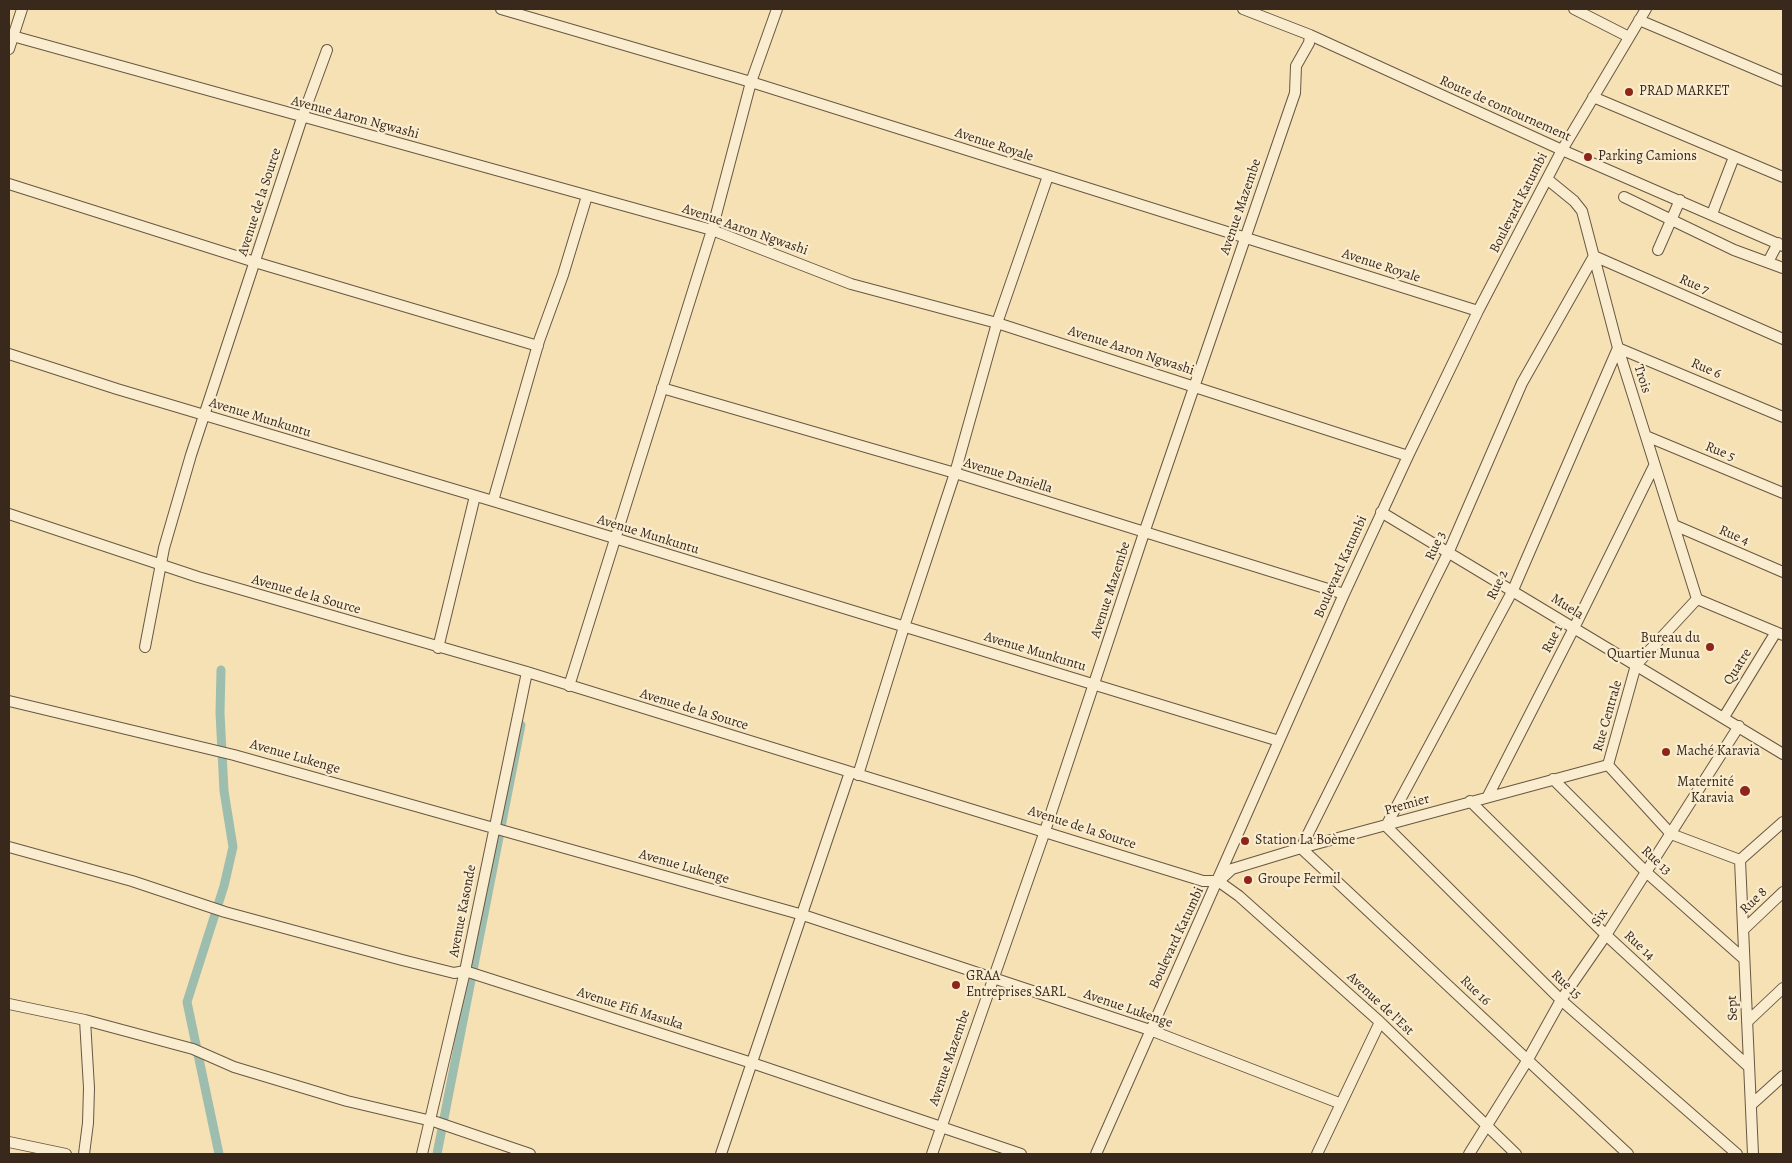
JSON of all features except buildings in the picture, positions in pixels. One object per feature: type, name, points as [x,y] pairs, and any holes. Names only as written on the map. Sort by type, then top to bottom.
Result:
[{"type":"street","points":[[9,49],[11,36],[22,9]]},
{"type":"street","name":"Avenue Royale","points":[[501,9],[751,82],[1478,312]]},
{"type":"street","points":[[568,686],[712,230],[751,82],[777,9]]},
{"type":"street","name":"Route de contournement","points":[[1243,9],[1310,35],[1562,150],[1781,244]]},
{"type":"street","points":[[1574,9],[1629,36]]},
{"type":"street","name":"Boulevard Katumbi","points":[[1096,1154],[1381,512],[1478,312],[1562,150],[1646,9]]},
{"type":"street","points":[[1639,20],[1783,81]]},
{"type":"street","name":"Avenue Mazembe","points":[[932,1154],[1045,831],[1144,533],[1296,93],[1296,66],[1309,43],[1310,35]]},
{"type":"street","name":"Avenue Aaron Ngwashi","points":[[11,36],[712,230],[852,284],[997,323],[1408,456]]},
{"type":"street","name":"Avenue de la Source","points":[[145,648],[164,548],[204,415],[302,118],[327,50]]},
{"type":"street","points":[[1593,97],[1783,176]]},
{"type":"street","points":[[1712,214],[1734,157]]},
{"type":"street","points":[[721,1154],[854,773],[955,474],[997,323],[1048,176]]},
{"type":"street","name":"Trois","points":[[1547,179],[1574,201],[1582,212],[1618,348],[1696,599]]},
{"type":"street","points":[[9,184],[254,262],[538,346]]},
{"type":"street","points":[[493,501],[538,346],[563,275],[587,196]]},
{"type":"street","points":[[1624,196],[1734,250],[1783,268]]},
{"type":"street","points":[[1658,250],[1680,200]]},
{"type":"street","points":[[1768,262],[1781,244]]},
{"type":"street","name":"Rue 7","points":[[1594,256],[1783,339]]},
{"type":"street","name":"Rue 3","points":[[1301,848],[1449,551],[1522,383],[1594,256]]},
{"type":"street","name":"Rue 6","points":[[1618,348],[1783,417]]},
{"type":"street","name":"Rue 2","points":[[1386,826],[1512,590],[1618,348]]},
{"type":"street","name":"Avenue Munkuntu","points":[[9,354],[204,415],[493,501],[1279,741]]},
{"type":"street","name":"Avenue Daniella","points":[[662,388],[955,474],[1344,594]]},
{"type":"street","name":"Rue 5","points":[[1646,436],[1783,493]]},
{"type":"street","name":"Rue 1","points":[[1488,796],[1654,466]]},
{"type":"street","points":[[438,648],[475,496]]},
{"type":"street","name":"Muela","points":[[1381,512],[1740,726],[1783,754]]},
{"type":"street","name":"Avenue de la Source","points":[[9,514],[161,565],[438,648],[527,672],[1203,881],[1218,881]]},
{"type":"street","name":"Rue 4","points":[[1674,525],[1783,572]]},
{"type":"street","points":[[1696,599],[1780,634]]},
{"type":"street","name":"Rue Centrale","points":[[1696,599],[1636,665],[1608,765],[1671,834],[1740,860]]},
{"type":"street","name":"Quatre","points":[[1724,717],[1780,634]]},
{"type":"street","name":"Avenue Kasonde","points":[[422,1154],[432,1121],[465,971],[527,672]]},
{"type":"street","name":"Avenue Lukenge","points":[[9,701],[234,754],[803,915],[993,980],[1150,1030],[1339,1103]]},
{"type":"street","name":"Six","points":[[1469,1154],[1527,1060],[1561,1000],[1606,935],[1740,726]]},
{"type":"street","name":"Premier","points":[[1218,881],[1232,869],[1301,848],[1386,826],[1470,800],[1608,765]]},
{"type":"street","name":"Rue 13","points":[[1553,779],[1646,872],[1744,959]]},
{"type":"street","name":"Rue 14","points":[[1470,800],[1606,935],[1749,1067]]},
{"type":"street","points":[[1740,860],[1783,822]]},
{"type":"street","name":"Rue 15","points":[[1386,826],[1561,1000],[1737,1154]]},
{"type":"street","name":"Avenue Fifi Masuka","points":[[9,847],[132,881],[225,912],[454,973],[465,971],[752,1063],[1020,1154]]},
{"type":"street","name":"Rue 16","points":[[1301,848],[1419,956],[1628,1154]]},
{"type":"street","name":"Sept","points":[[1740,860],[1753,1154]]},
{"type":"street","name":"Avenue de l'Est","points":[[1218,881],[1239,896],[1380,1022],[1516,1154]]},
{"type":"street","name":"Rue 8","points":[[1743,930],[1783,892]]},
{"type":"street","points":[[1747,1022],[1783,988]]},
{"type":"street","points":[[9,1004],[85,1020],[193,1049],[234,1067],[338,1098],[446,1125],[530,1154]]},
{"type":"street","points":[[84,1154],[88,1124],[89,1088],[85,1020]]},
{"type":"street","points":[[1317,1154],[1339,1103],[1380,1022]]},
{"type":"street","points":[[1751,1105],[1783,1076]]},
{"type":"street","points":[[9,1142],[59,1154]]},
{"type":"waterway","points":[[219,1154],[187,1002],[224,886],[233,847],[224,791],[220,713],[221,670]]},
{"type":"waterway","points":[[437,1154],[521,725]]},
{"type":"place","name":"PRAD MARKET","points":[[1629,92]]},
{"type":"place","name":"Parking Camions","points":[[1588,157]]},
{"type":"place","name":"Bureau du Quartier Munua","points":[[1710,647]]},
{"type":"place","name":"Maché Karavia","points":[[1666,752]]},
{"type":"place","name":"Maternité Karavia","points":[[1745,791]]},
{"type":"place","name":"Station La Boème","points":[[1245,841]]},
{"type":"place","name":"Groupe Fermil","points":[[1248,880]]},
{"type":"place","name":"GRAA Entreprises SARL","points":[[956,985]]}]
